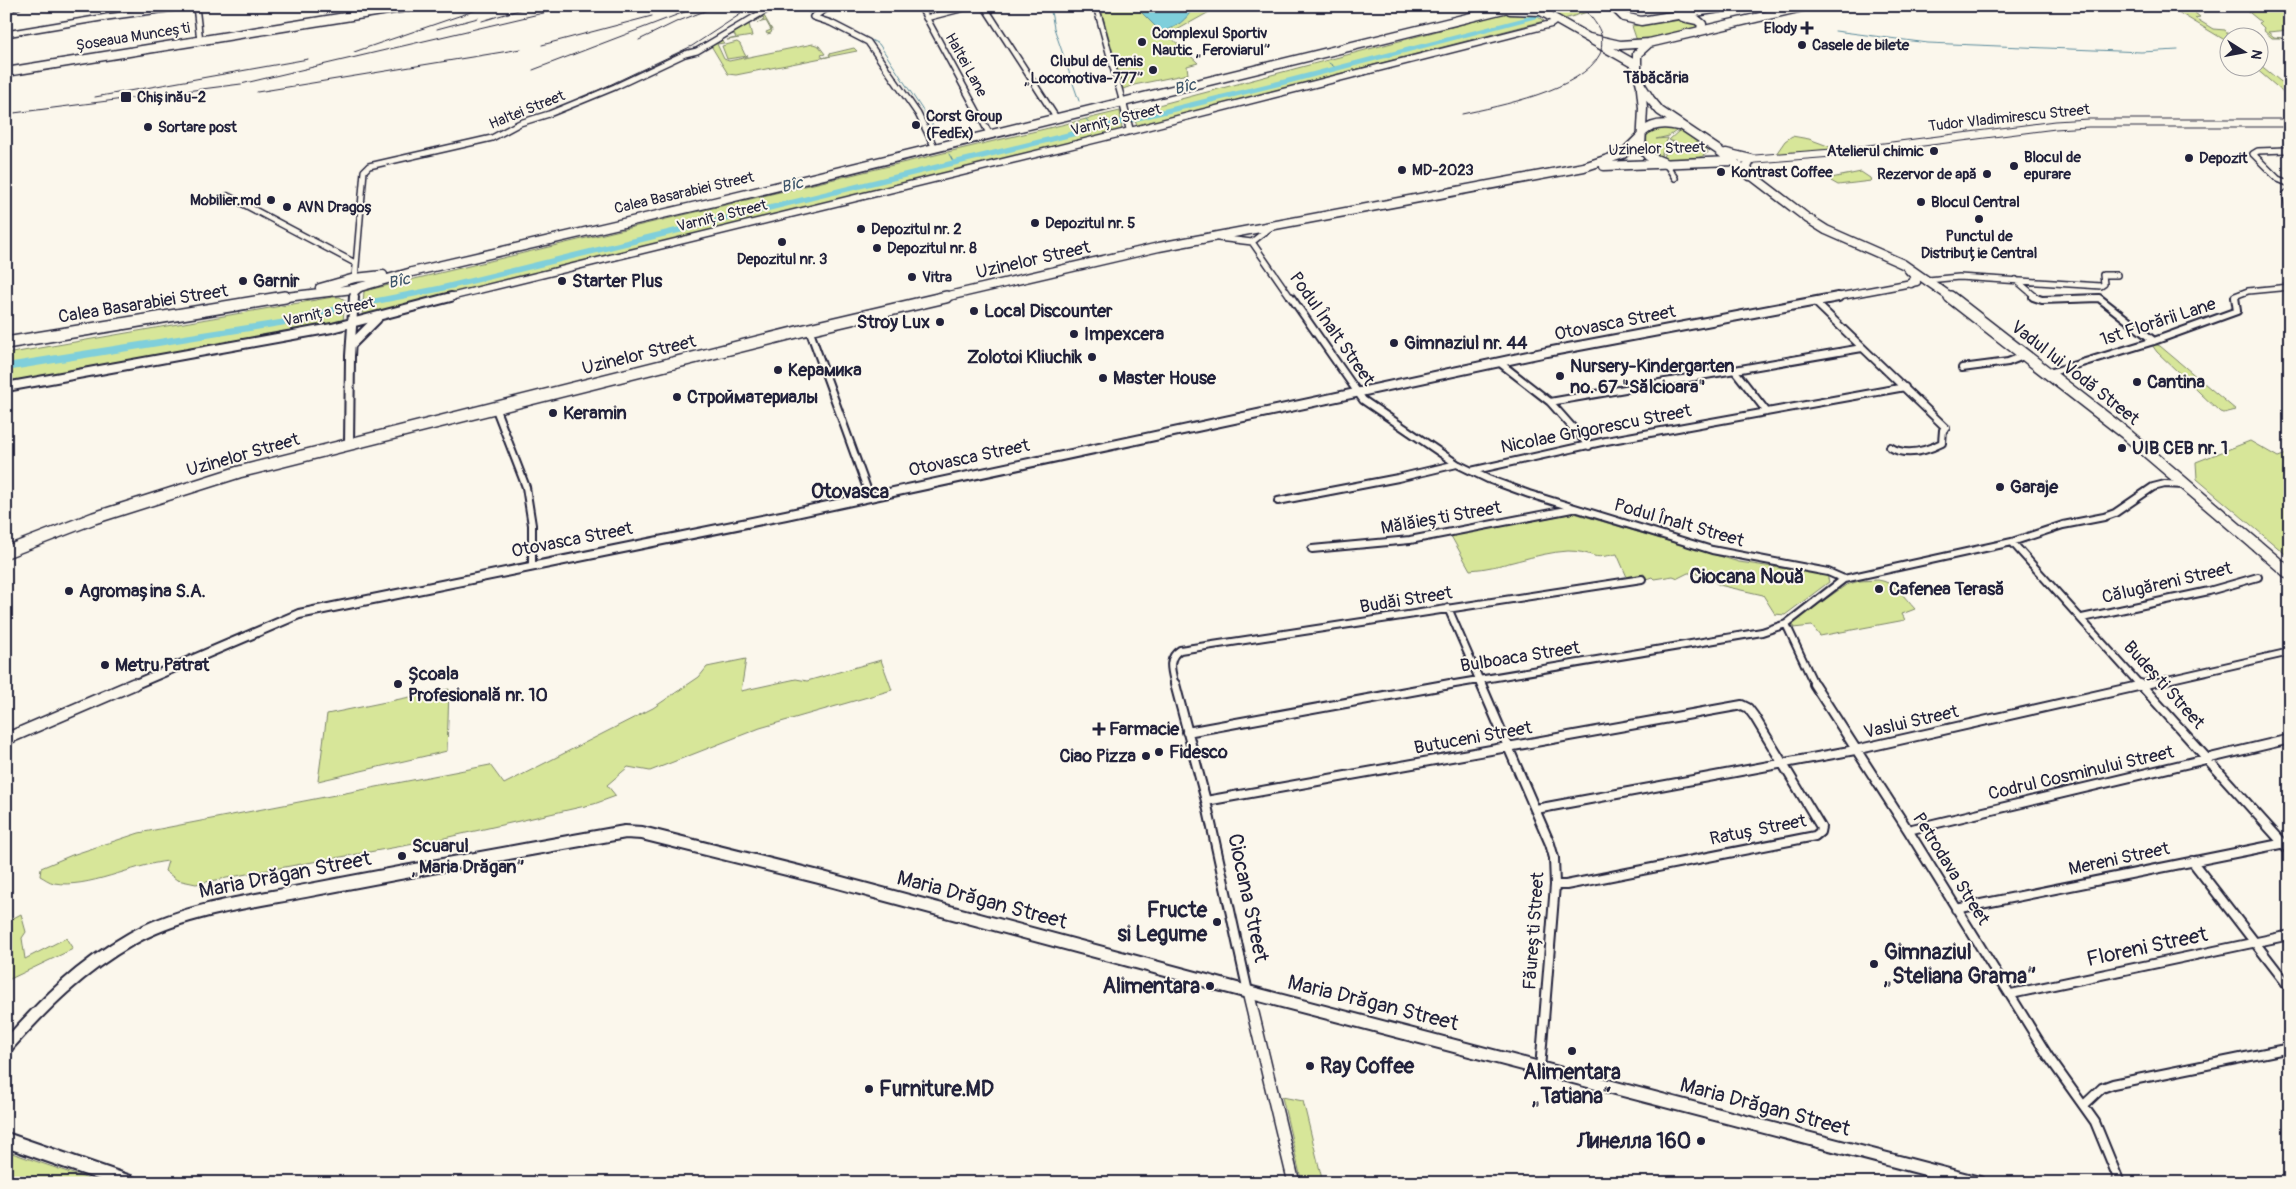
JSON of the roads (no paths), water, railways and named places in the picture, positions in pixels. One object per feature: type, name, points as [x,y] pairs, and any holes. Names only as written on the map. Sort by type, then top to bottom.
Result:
[{"type":"main road","name":"Șoseaua Muncești","points":[[6,72],[200,41],[372,10],[413,6]]},
{"type":"main road","name":"Calea Basarabiei Street","points":[[6,343],[285,297],[357,281],[412,272],[1123,103],[1516,6]]},
{"type":"main road","points":[[1614,9],[1633,20],[1667,17],[1732,6]]},
{"type":"main road","points":[[1589,38],[1620,45],[1649,43],[1807,6]]},
{"type":"main road","points":[[1504,10],[1525,8],[1542,10],[1553,20],[1636,65]]},
{"type":"main road","points":[[1667,17],[1697,20],[1703,27],[1696,33]]},
{"type":"main road","points":[[1649,43],[1637,54],[1636,65],[1641,84],[1643,104],[1641,147],[1648,156],[1668,164]]},
{"type":"main road","points":[[1641,84],[1657,109],[1690,132],[1718,150],[1751,159],[1747,167],[1752,177]]},
{"type":"main road","name":"Tudor Vladimirescu Street","points":[[1732,161],[1845,152],[2065,124],[2290,123]]},
{"type":"main road","points":[[1642,134],[1649,126],[1661,124],[1677,126],[1690,132]]},
{"type":"main road","name":"Uzinelor Street","points":[[6,552],[94,518],[239,472],[809,329],[1159,247],[1584,167],[1619,157],[1633,148],[1642,134]]},
{"type":"main road","points":[[1692,163],[1706,159],[1712,154],[1706,142]]},
{"type":"main road","name":"Vadul lui Vodă Street","points":[[1718,150],[1807,218],[1903,264],[1928,280],[2049,373],[2189,485],[2290,574]]},
{"type":"main road","name":"Uzinelor Street","points":[[1584,167],[1732,161]]},
{"type":"main road","points":[[1708,162],[1730,165],[1752,177]]},
{"type":"main road","points":[[1854,242],[1913,273],[1917,279],[1911,283]]},
{"type":"main road","name":"Calea Basarabiei Street","points":[[285,297],[351,293],[357,281]]},
{"type":"main road","points":[[351,293],[344,286],[357,281]]},
{"type":"main road","name":"Maria Drăgan Street","points":[[6,1047],[56,993],[96,960],[132,938],[180,918],[429,867],[625,832],[642,833],[819,877],[1248,992],[1978,1183]]},
{"type":"main road","points":[[6,1056],[15,1036]]},
{"type":"main road","points":[[7,1139],[130,1183]]},
{"type":"street","points":[[6,9],[18,6]]},
{"type":"street","points":[[6,34],[107,17],[190,6]]},
{"type":"street","points":[[196,6],[200,41]]},
{"type":"street","name":"Haltei Street","points":[[357,281],[354,263],[364,171],[369,166],[492,138],[520,123],[599,94],[685,54],[697,51],[774,6]]},
{"type":"street","points":[[831,6],[813,17],[831,23],[868,42],[918,114],[935,148]]},
{"type":"street","name":"Haltei Lane","points":[[920,6],[990,135]]},
{"type":"street","points":[[926,18],[972,6]]},
{"type":"street","points":[[984,6],[1056,119]]},
{"type":"street","points":[[1096,6],[1130,130]]},
{"type":"street","name":"Varnița Street","points":[[6,386],[332,328],[353,321],[1130,130],[1551,24],[1553,20]]},
{"type":"street","points":[[2289,151],[2258,151],[2253,154],[2278,179],[2290,184]]},
{"type":"street","points":[[1668,164],[1675,178]]},
{"type":"street","points":[[2290,191],[2286,194],[2290,221]]},
{"type":"street","points":[[228,196],[354,263]]},
{"type":"street","points":[[1210,237],[1252,242],[1274,225]]},
{"type":"street","name":"Podul Înalt Street","points":[[1252,242],[1363,400],[1457,464],[1470,471],[1574,508],[1726,553],[1828,572],[1844,579]]},
{"type":"street","points":[[1928,280],[1944,277],[2101,286],[2104,284],[2103,275],[2117,275]]},
{"type":"street","name":"Otovasca Street","points":[[6,739],[292,616],[532,565],[870,497],[1599,342],[1928,280]]},
{"type":"street","name":"Vadul lui Vodă Street","points":[[2016,280],[2033,296],[2042,300],[2100,298],[2154,340]]},
{"type":"street","name":"1st Florării Lane","points":[[2049,373],[2238,312],[2235,296],[2243,292],[2290,287]]},
{"type":"street","points":[[349,444],[351,336],[353,321],[351,293]]},
{"type":"street","points":[[1816,302],[1946,428],[1943,430],[1942,443],[1935,447],[1901,453],[1890,447]]},
{"type":"street","points":[[351,346],[369,325],[381,315]]},
{"type":"street","points":[[332,328],[344,330],[351,336]]},
{"type":"street","points":[[809,329],[870,497]]},
{"type":"street","points":[[1550,402],[1862,348]]},
{"type":"street","points":[[1962,368],[2008,362],[2026,355]]},
{"type":"street","points":[[1500,363],[1550,402],[1589,446]]},
{"type":"street","points":[[1735,371],[1767,412]]},
{"type":"street","name":"Nicolae Grigorescu Street","points":[[1470,471],[1589,446],[1904,387]]},
{"type":"street","points":[[495,408],[526,487],[532,525],[532,565]]},
{"type":"street","points":[[1278,500],[1398,478],[1457,464]]},
{"type":"street","points":[[1844,579],[1872,571],[2012,542],[2063,525],[2092,520],[2115,513],[2153,487],[2165,484],[2189,485]]},
{"type":"street","name":"Mălăiești Street","points":[[1312,550],[1355,548],[1441,534],[1574,508]]},
{"type":"street","name":"Budești Street","points":[[2012,542],[2286,843],[2290,851]]},
{"type":"street","name":"Călugăreni Street","points":[[2082,618],[2209,591],[2258,577]]},
{"type":"street","name":"Budăi Street","points":[[1174,653],[1180,650],[1642,579]]},
{"type":"street","name":"Bulboaca Street","points":[[1187,732],[1479,679],[1762,632],[1786,624],[1844,579]]},
{"type":"street","name":"Făurești Street","points":[[1448,608],[1536,809],[1554,858],[1555,885],[1540,1069]]},
{"type":"street","name":"Petrodava Street","points":[[1786,624],[1812,683],[1908,830],[2048,1056],[2095,1122],[2120,1183]]},
{"type":"street","name":"Vaslui Street","points":[[1536,809],[1855,750],[2290,652]]},
{"type":"street","name":"Ciocana Street","points":[[1174,653],[1170,665],[1206,801],[1248,992],[1294,1183]]},
{"type":"street","name":"Butuceni Street","points":[[1206,801],[1739,705],[1745,706]]},
{"type":"street","name":"Ratuș Street","points":[[1555,885],[1576,883],[1818,835],[1821,827],[1745,706]]},
{"type":"street","name":"Codrul Cosminului Street","points":[[1908,830],[2290,739]]},
{"type":"street","name":"Mereni Street","points":[[1956,909],[2286,843]]},
{"type":"street","points":[[2192,861],[2290,988]]},
{"type":"street","name":"Floreni Street","points":[[2011,994],[2290,935]]},
{"type":"street","points":[[2084,1106],[2102,1088],[2113,1084],[2290,1048]]},
{"type":"water","points":[[1135,6],[1194,6],[1180,23],[1161,32]]},
{"type":"waterway","points":[[797,6],[811,14]]},
{"type":"waterway","points":[[1050,6],[1054,28],[1079,101]]},
{"type":"waterway","name":"Bîc","points":[[6,367],[286,322],[341,308],[438,289],[1280,83],[1579,6]]},
{"type":"waterway","points":[[838,24],[879,44],[939,135]]},
{"type":"waterway","points":[[1835,31],[1928,43],[2141,52],[2178,50]]},
{"type":"waterway","name":"Bîc","points":[[1329,63],[1336,68]]},
{"type":"waterway","points":[[1086,119],[1091,125],[1090,129]]},
{"type":"waterway","points":[[949,154],[954,163]]},
{"type":"railway","points":[[354,52],[488,6]]},
{"type":"railway","points":[[482,21],[532,6]]},
{"type":"railway","points":[[6,114],[241,84],[573,6]]},
{"type":"railway","points":[[533,70],[700,6]]},
{"type":"railway","points":[[639,40],[676,22],[718,6]]},
{"type":"railway","points":[[731,8],[735,6]]},
{"type":"railway","points":[[582,98],[692,46],[753,6]]},
{"type":"railway","points":[[1462,114],[1517,101],[1558,87],[1590,67],[1600,54],[1602,45],[1597,25],[1585,9]]},
{"type":"railway","points":[[542,45],[652,16]]},
{"type":"railway","points":[[437,29],[478,18]]},
{"type":"railway","points":[[257,92],[521,49]]},
{"type":"railway","points":[[95,97],[308,59]]},
{"type":"railway","points":[[6,201],[11,200]]},
{"type":"place","name":"Elody","points":[[1807,28]]},
{"type":"place","name":"Complexul Sportiv Nautic „Feroviarul”","points":[[1142,42]]},
{"type":"place","name":"Casele de bilete","points":[[1802,45]]},
{"type":"place","name":"Clubul de Tenis „Locomotiva-777”","points":[[1153,70]]},
{"type":"place","name":"Chișinău-2","points":[[126,97]]},
{"type":"place","name":"Corst Group (FedEx)","points":[[916,125]]},
{"type":"place","name":"Sortare post","points":[[148,127]]},
{"type":"place","name":"Atelierul chimic","points":[[1934,151]]},
{"type":"place","name":"Depozit","points":[[2189,158]]},
{"type":"place","name":"Blocul de epurare","points":[[2014,166]]},
{"type":"place","name":"MD-2023","points":[[1402,170]]},
{"type":"place","name":"Kontrast Coffee","points":[[1721,172]]},
{"type":"place","name":"Rezervor de apă","points":[[1987,174]]},
{"type":"place","name":"Mobilier.md","points":[[271,200]]},
{"type":"place","name":"Blocul Central","points":[[1921,202]]},
{"type":"place","name":"AVN Dragoș","points":[[287,207]]},
{"type":"place","name":"Punctul de Distribuție Central","points":[[1979,219]]},
{"type":"place","name":"Depozitul nr. 5","points":[[1035,223]]},
{"type":"place","name":"Depozitul nr. 2","points":[[861,229]]},
{"type":"place","name":"Depozitul nr. 3","points":[[782,242]]},
{"type":"place","name":"Depozitul nr. 8","points":[[877,248]]},
{"type":"place","name":"Vitra","points":[[912,277]]},
{"type":"place","name":"Garnir","points":[[243,281]]},
{"type":"place","name":"Starter Plus","points":[[562,281]]},
{"type":"place","name":"Local Discounter","points":[[974,311]]},
{"type":"place","name":"Stroy Lux","points":[[940,322]]},
{"type":"place","name":"Impexcera","points":[[1074,334]]},
{"type":"place","name":"Gimnaziul nr. 44","points":[[1394,343]]},
{"type":"place","name":"Zolotoi Kliuchik","points":[[1092,357]]},
{"type":"place","name":"Керамика","points":[[778,370]]},
{"type":"place","name":"Nursery-Kindergarten no. 67 \"Sălcioara\"","points":[[1560,376]]},
{"type":"place","name":"Master House","points":[[1103,378]]},
{"type":"place","name":"Cantina","points":[[2137,382]]},
{"type":"place","name":"Стройматериалы","points":[[677,397]]},
{"type":"place","name":"Keramin","points":[[553,413]]},
{"type":"place","name":"UIB CEB nr. 1","points":[[2122,448]]},
{"type":"place","name":"Garaje","points":[[2000,487]]},
{"type":"place","name":"Cafenea Terasă","points":[[1879,589]]},
{"type":"place","name":"Agromașina S.A.","points":[[69,591]]},
{"type":"place","name":"Metru Patrat","points":[[105,665]]},
{"type":"place","name":"Școala Profesională nr. 10","points":[[398,684]]},
{"type":"place","name":"Farmacie","points":[[1099,729]]},
{"type":"place","name":"Fidesco","points":[[1159,752]]},
{"type":"place","name":"Ciao Pizza","points":[[1146,756]]},
{"type":"place","name":"Scuarul „Maria Drăgan”","points":[[402,856]]},
{"type":"place","name":"Fructe si Legume","points":[[1217,922]]},
{"type":"place","name":"Gimnaziul „Steliana Grama”","points":[[1874,964]]},
{"type":"place","name":"Alimentara","points":[[1210,986]]},
{"type":"place","name":"Alimentara „Tatiana“","points":[[1572,1051]]},
{"type":"place","name":"Ray Coffee","points":[[1310,1066]]},
{"type":"place","name":"Furniture.MD","points":[[869,1089]]},
{"type":"place","name":"Линелла 160","points":[[1701,1141]]},
{"type":"district","name":"Tăbăcăria","points":[[1656,78]]},
{"type":"district","name":"Otovasca","points":[[850,491]]},
{"type":"district","name":"Ciocana Nouă","points":[[1747,576]]}]
